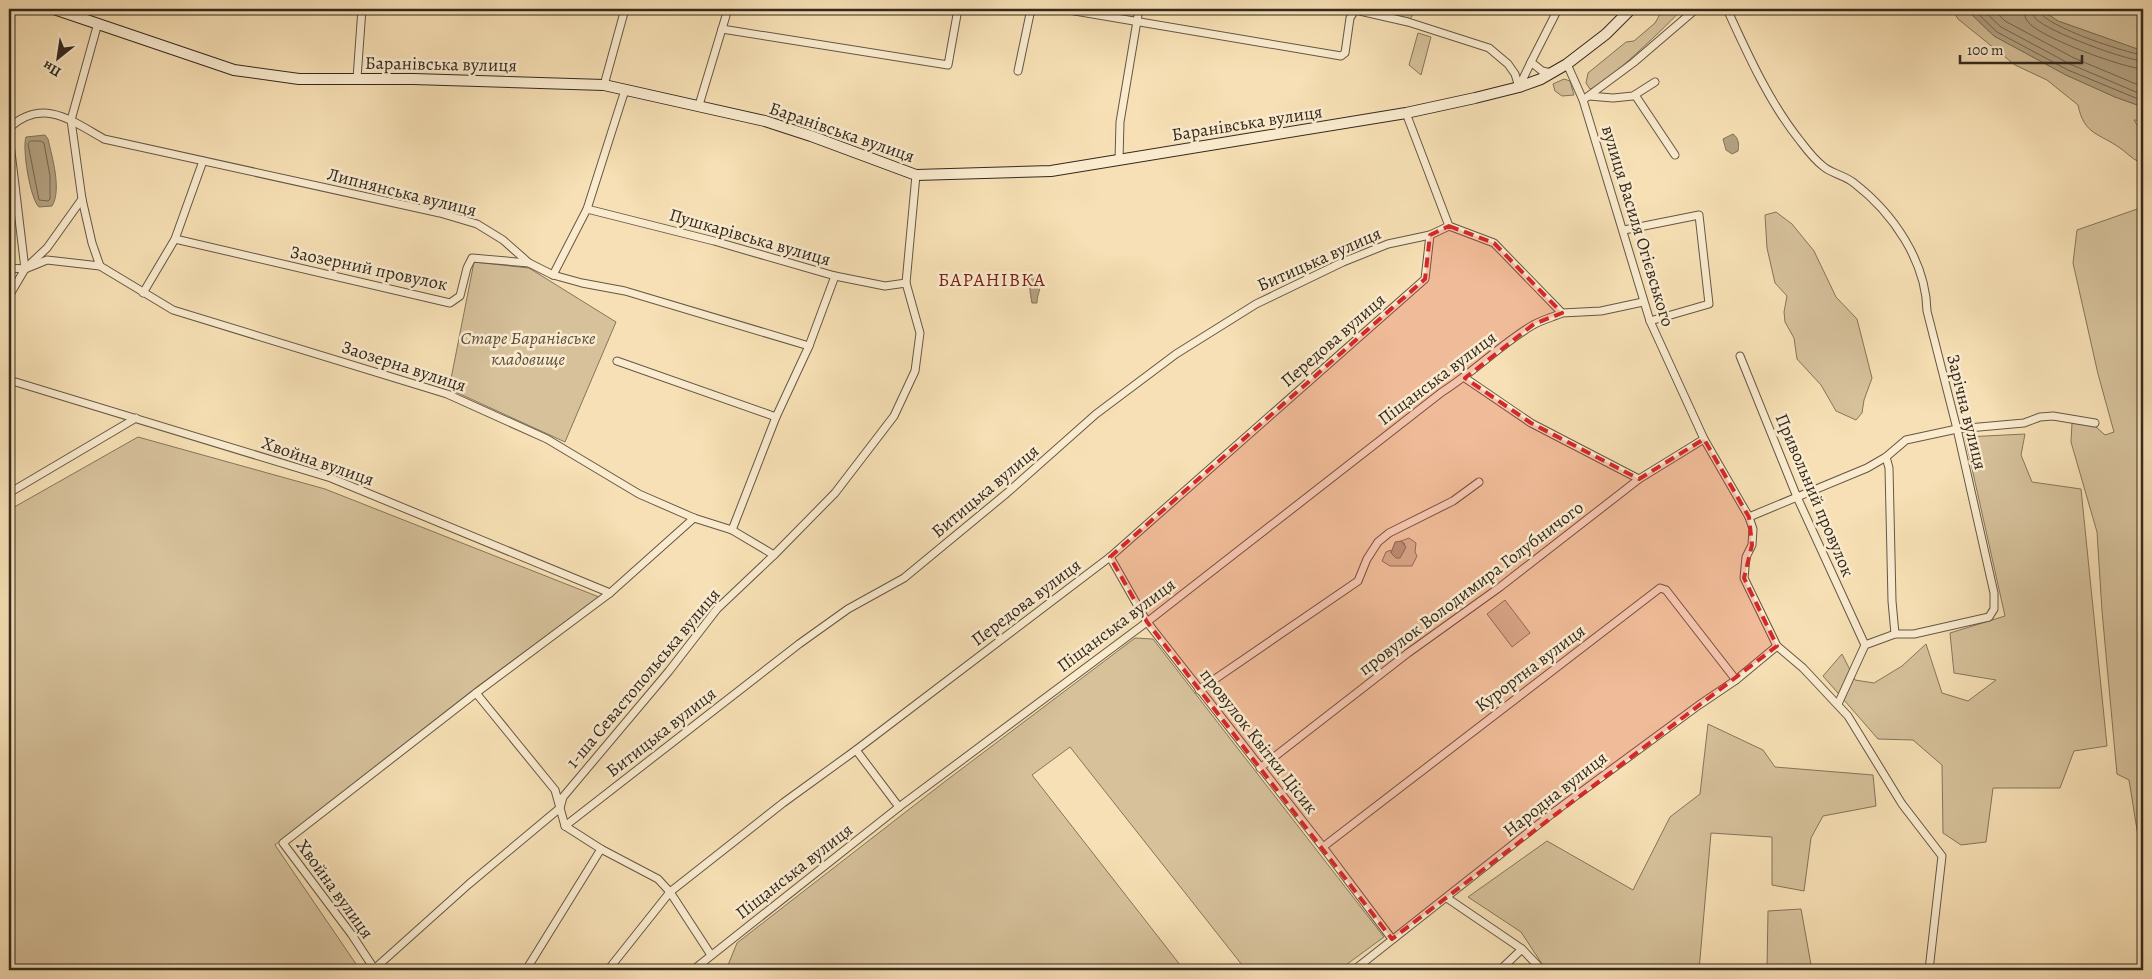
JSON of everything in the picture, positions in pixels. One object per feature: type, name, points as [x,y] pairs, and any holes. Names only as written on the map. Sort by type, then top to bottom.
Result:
[{"type":"main road","name":"Баранівська вулиця","points":[[54,9],[234,70],[299,79],[357,78],[604,85],[698,105],[765,122],[811,136],[916,175],[1051,171],[1406,113],[1520,87],[1567,64],[1606,34],[1631,9]]},
{"type":"street","points":[[357,78],[362,9]]},
{"type":"street","points":[[604,85],[625,9]]},
{"type":"street","points":[[698,105],[728,9]]},
{"type":"street","points":[[722,29],[948,65],[958,9]]},
{"type":"street","points":[[1018,71],[1031,9]]},
{"type":"street","points":[[1063,9],[1341,56],[1345,53],[1353,9],[1408,22],[1489,48],[1508,64],[1515,74],[1520,87]]},
{"type":"street","points":[[1119,160],[1120,122],[1139,9]]},
{"type":"street","points":[[1520,87],[1558,9]]},
{"type":"street","points":[[1586,98],[1633,63],[1696,9]]},
{"type":"street","name":"Зарічна вулиця","points":[[1727,9],[1741,40],[1785,121],[1796,136],[1824,167],[1852,181],[1876,201],[1899,230],[1917,264],[1994,593],[1994,609],[1990,616],[1914,634],[1895,634],[1865,645]]},
{"type":"street","points":[[98,23],[70,120],[82,199],[92,243],[100,266]]},
{"type":"street","points":[[1531,62],[1542,71],[1552,73]]},
{"type":"street","name":"вулиця Василя Огієвського","points":[[1567,64],[1586,98],[1650,321],[1704,439],[1749,516],[1753,529],[1752,545],[1746,557],[1744,578],[1777,646],[1803,668],[1848,716],[1902,804],[1942,856],[1929,970]]},
{"type":"street","points":[[1586,98],[1613,98],[1635,95],[1655,82]]},
{"type":"street","points":[[553,275],[587,209],[625,90]]},
{"type":"street","points":[[1635,95],[1676,155]]},
{"type":"street","name":"Липнянська вулиця","points":[[9,128],[16,121],[29,114],[50,112],[70,120],[104,139],[440,213],[476,224],[503,240],[529,263],[553,275],[582,283],[625,291],[809,346]]},
{"type":"street","points":[[1406,113],[1406,120],[1449,226],[1494,243],[1562,313]]},
{"type":"street","points":[[9,135],[25,269]]},
{"type":"street","points":[[143,293],[175,240],[203,161]]},
{"type":"street","name":"1-ша Севастопольська вулиця","points":[[374,970],[469,884],[560,808],[563,797],[670,671],[717,609],[835,493],[894,416],[915,371],[920,333],[906,283],[916,175]]},
{"type":"street","points":[[9,296],[25,269],[47,248],[82,199]]},
{"type":"street","name":"Пушкарівська вулиця","points":[[587,209],[714,241],[835,276],[885,286],[906,283]]},
{"type":"street","points":[[1624,230],[1699,215],[1709,304],[1650,321]]},
{"type":"street","name":"Битицька вулиця","points":[[565,826],[798,644],[848,609],[904,578],[1007,493],[1096,414],[1176,354],[1256,304],[1343,262],[1388,244],[1430,236],[1449,226]]},
{"type":"street","name":"Передова вулиця","points":[[608,970],[670,892],[783,803],[856,750],[1110,557],[1425,279],[1430,236]]},
{"type":"street","name":"Заозерний провулок","points":[[175,240],[450,303],[460,296],[467,268],[472,258],[529,263]]},
{"type":"street","name":"Заозерна вулиця","points":[[9,268],[25,269],[47,260],[100,266],[173,310],[361,366],[465,401],[547,439],[639,494],[694,518],[732,530],[774,555]]},
{"type":"street","points":[[732,530],[776,417],[809,346],[835,276]]},
{"type":"street","name":"Піщанська вулиця","points":[[694,970],[899,807],[1147,622],[1442,392],[1464,378],[1488,357],[1534,324],[1562,313],[1601,311],[1643,302]]},
{"type":"street","name":"Привольний провулок","points":[[1740,356],[1797,497],[1865,645]]},
{"type":"street","points":[[617,361],[776,417]]},
{"type":"street","points":[[1464,378],[1530,423],[1639,479]]},
{"type":"street","name":"Хвойна вулиця","points":[[9,380],[331,478],[610,593]]},
{"type":"street","points":[[1749,516],[1844,480],[1886,457],[1906,440],[1957,429],[2024,423],[2040,417],[2053,416],[2095,423]]},
{"type":"street","points":[[9,493],[136,418]]},
{"type":"street","name":"провулок Володимира Голубничого","points":[[1260,768],[1408,653],[1500,587],[1639,479],[1704,439]]},
{"type":"street","points":[[1886,457],[1889,468],[1892,601],[1895,634]]},
{"type":"street","points":[[1199,690],[1358,581],[1367,559],[1378,542],[1389,533],[1453,501],[1479,482]]},
{"type":"street","name":"Хвойна вулиця","points":[[374,970],[352,935],[283,843],[476,693],[610,593],[694,518]]},
{"type":"street","name":"провулок Квітки Цісик","points":[[1110,557],[1147,622],[1323,847],[1392,939]]},
{"type":"street","name":"Курортна вулиця","points":[[1323,847],[1660,588],[1666,590],[1736,680]]},
{"type":"street","points":[[1838,704],[1865,645]]},
{"type":"street","name":"Народна вулиця","points":[[1354,970],[1554,812],[1736,680],[1777,646]]},
{"type":"street","points":[[476,693],[555,790],[565,826],[601,849],[658,879],[670,892],[711,956]]},
{"type":"street","points":[[856,750],[899,807]]},
{"type":"street","points":[[526,970],[601,849]]},
{"type":"street","points":[[1447,898],[1522,949],[1542,970]]},
{"type":"street","points":[[1500,970],[1522,949]]},
{"type":"street","points":[[369,970],[374,970]]},
{"type":"highlighted area","points":[[1449,226],[1494,243],[1562,313],[1534,324],[1465,378],[1531,423],[1639,479],[1704,439],[1749,517],[1752,545],[1744,578],[1777,646],[1392,939],[1147,622],[1110,557],[1425,279],[1430,235]]},
{"type":"green space","points":[[1351,9],[1417,9],[1408,22]]},
{"type":"green space","points":[[1663,9],[1682,9],[1622,66],[1597,86],[1590,89],[1586,83],[1588,73],[1626,42],[1634,41],[1655,23]]},
{"type":"green space","points":[[1952,9],[1966,9],[1994,36],[2066,75],[2115,97],[2143,107],[2143,121],[2134,120],[2139,128],[2143,130],[2143,160],[2139,162],[2093,132],[2084,122],[2078,105],[2047,80],[2015,65],[1958,19]]},
{"type":"green space","points":[[2040,9],[2143,9],[2143,51],[2058,21]]},
{"type":"green space","points":[[1418,33],[1431,37],[1421,75],[1409,65]]},
{"type":"green space","points":[[1564,79],[1570,81],[1574,95],[1562,96],[1555,91],[1553,84]]},
{"type":"green space","points":[[2143,207],[2143,867],[2129,780],[2117,774],[2102,611],[2097,532],[2071,442],[2072,423],[2095,426],[2105,435],[2114,432],[2098,374],[2073,263],[2077,230]]},
{"type":"green space","points":[[1776,212],[1792,224],[1814,251],[1836,297],[1857,319],[1872,378],[1864,400],[1862,413],[1856,420],[1836,411],[1821,385],[1797,359],[1794,338],[1785,322],[1784,312],[1787,296],[1775,283],[1767,248],[1765,215]]},
{"type":"green space","name":"Старе Баранівське кладовище","points":[[474,262],[529,268],[616,322],[565,442],[449,389]]},
{"type":"green space","points":[[2025,434],[2021,455],[2032,482],[2081,489],[2107,746],[2074,751],[2060,788],[1993,788],[1986,842],[1961,845],[1943,833],[1942,765],[1913,740],[1878,739],[1823,676],[1842,654],[1855,680],[1874,683],[1902,666],[1926,644],[1942,693],[1968,701],[1996,680],[1954,673],[1950,633],[2005,616],[1965,437]]},
{"type":"green space","points":[[138,437],[325,489],[599,597],[478,686],[275,845],[356,964],[350,970],[9,970],[9,510]]},
{"type":"green space","points":[[1409,538],[1416,543],[1415,552],[1417,556],[1412,566],[1390,566],[1382,561],[1386,552],[1391,550],[1395,557],[1405,544],[1401,541]]},
{"type":"green space","points":[[1505,600],[1530,633],[1512,647],[1487,614]]},
{"type":"green space","points":[[1135,638],[1153,639],[1384,937],[1339,970],[1246,970],[1070,747],[1032,775],[1184,970],[726,970],[737,943],[943,783]]},
{"type":"green space","points":[[1708,724],[1763,750],[1775,767],[1873,775],[1876,806],[1823,816],[1811,838],[1804,891],[1772,885],[1772,837],[1711,833],[1699,970],[1546,970],[1521,932],[1468,897],[1547,841],[1633,890],[1670,817],[1700,794]]},
{"type":"green space","points":[[1801,909],[1812,970],[1767,970],[1768,911]]},
{"type":"water","points":[[1966,9],[2040,9],[2058,21],[2143,51],[2143,107],[2115,97],[2066,75],[1994,36]]},
{"type":"water","points":[[1733,134],[1737,140],[1738,151],[1732,154],[1726,150],[1723,139]]},
{"type":"water","points":[[45,135],[48,139],[54,164],[56,191],[52,206],[39,207],[30,184],[25,143],[26,137]]},
{"type":"water","points":[[1033,274],[1040,285],[1037,303],[1032,303],[1030,284]]},
{"type":"water","points":[[1401,541],[1406,547],[1400,558],[1396,558],[1391,553],[1395,542]]},
{"type":"district","name":"БАРАНІВКА","points":[[992,280]]}]
